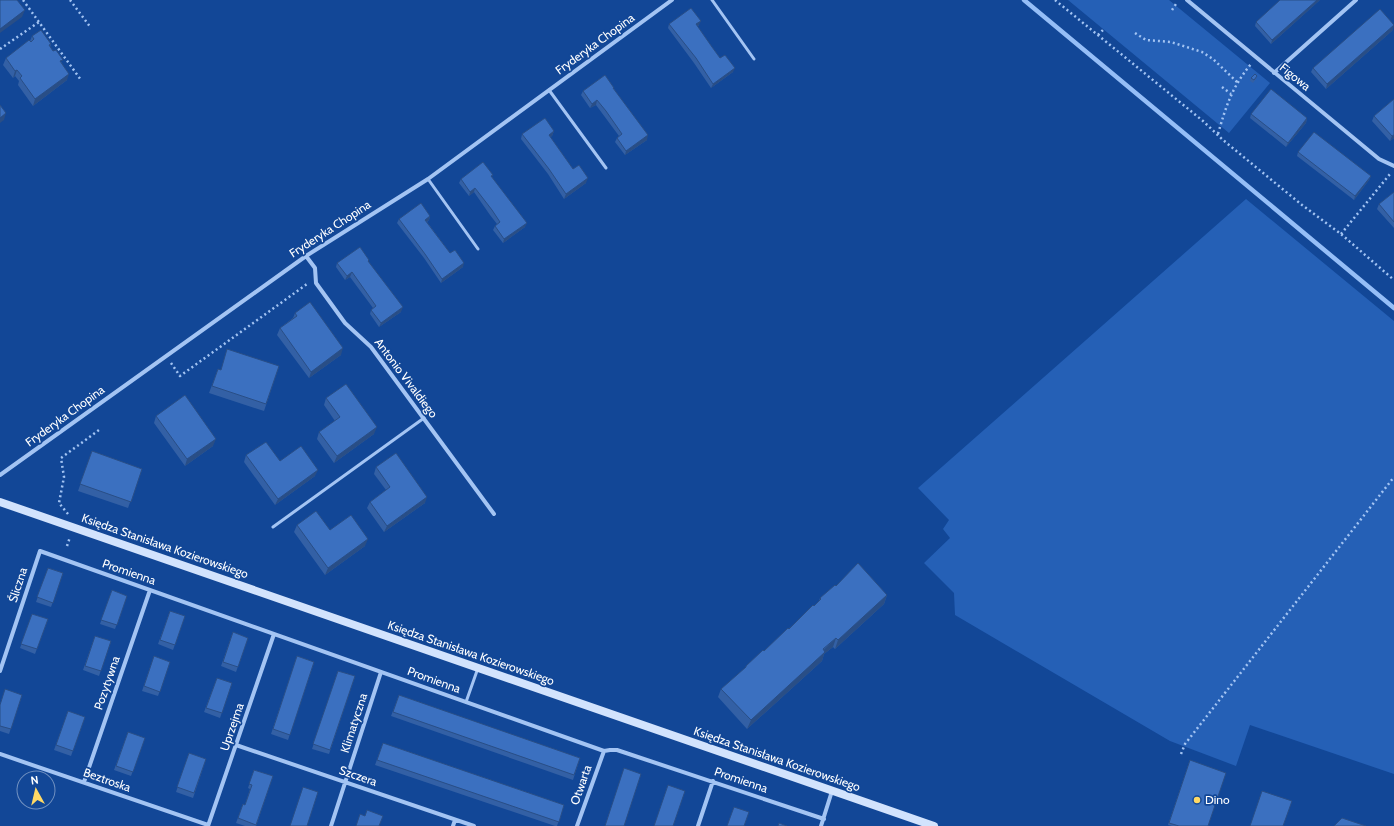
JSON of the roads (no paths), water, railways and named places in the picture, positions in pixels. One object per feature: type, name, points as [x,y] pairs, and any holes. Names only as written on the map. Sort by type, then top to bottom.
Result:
[{"type":"street","name":"Fryderyka Chopina","points":[[0,475],[306,256],[428,179],[672,0]]},
{"type":"street","name":"Figowa","points":[[1187,0],[1380,159],[1394,166]]},
{"type":"street","points":[[1274,73],[1356,0]]},
{"type":"street","name":"Antonio Vivaldiego","points":[[306,256],[315,268],[316,283],[345,323],[371,347],[494,514]]},
{"type":"street","name":"Księdza Stanisława Kozierowskiego","points":[[0,502],[934,826]]},
{"type":"street","name":"Promienna","points":[[40,552],[604,751],[617,750],[824,819]]},
{"type":"street","name":"Śliczna","points":[[0,671],[40,552]]},
{"type":"street","name":"Pozytywna","points":[[84,782],[150,590]]},
{"type":"street","name":"Uprzejma","points":[[208,826],[274,634]]},
{"type":"street","name":"Klimatyczna","points":[[331,826],[381,672]]},
{"type":"street","name":"Szczera","points":[[236,745],[474,826]]},
{"type":"street","name":"Otwarta","points":[[577,826],[604,751]]},
{"type":"street","name":"Beztroska","points":[[0,754],[208,826]]},
{"type":"street","points":[[698,826],[713,781]]},
{"type":"street","points":[[822,826],[832,791]]},
{"type":"street","points":[[453,826],[454,820]]},
{"type":"lane","points":[[712,0],[754,59]]},
{"type":"lane","points":[[549,90],[606,168]]},
{"type":"lane","points":[[428,179],[478,249]]},
{"type":"lane","points":[[273,527],[424,418]]},
{"type":"lane","points":[[466,702],[478,668]]},
{"type":"waterway","points":[[1024,0],[1394,308]]},
{"type":"place","name":"Dino","points":[[1197,800]]}]
